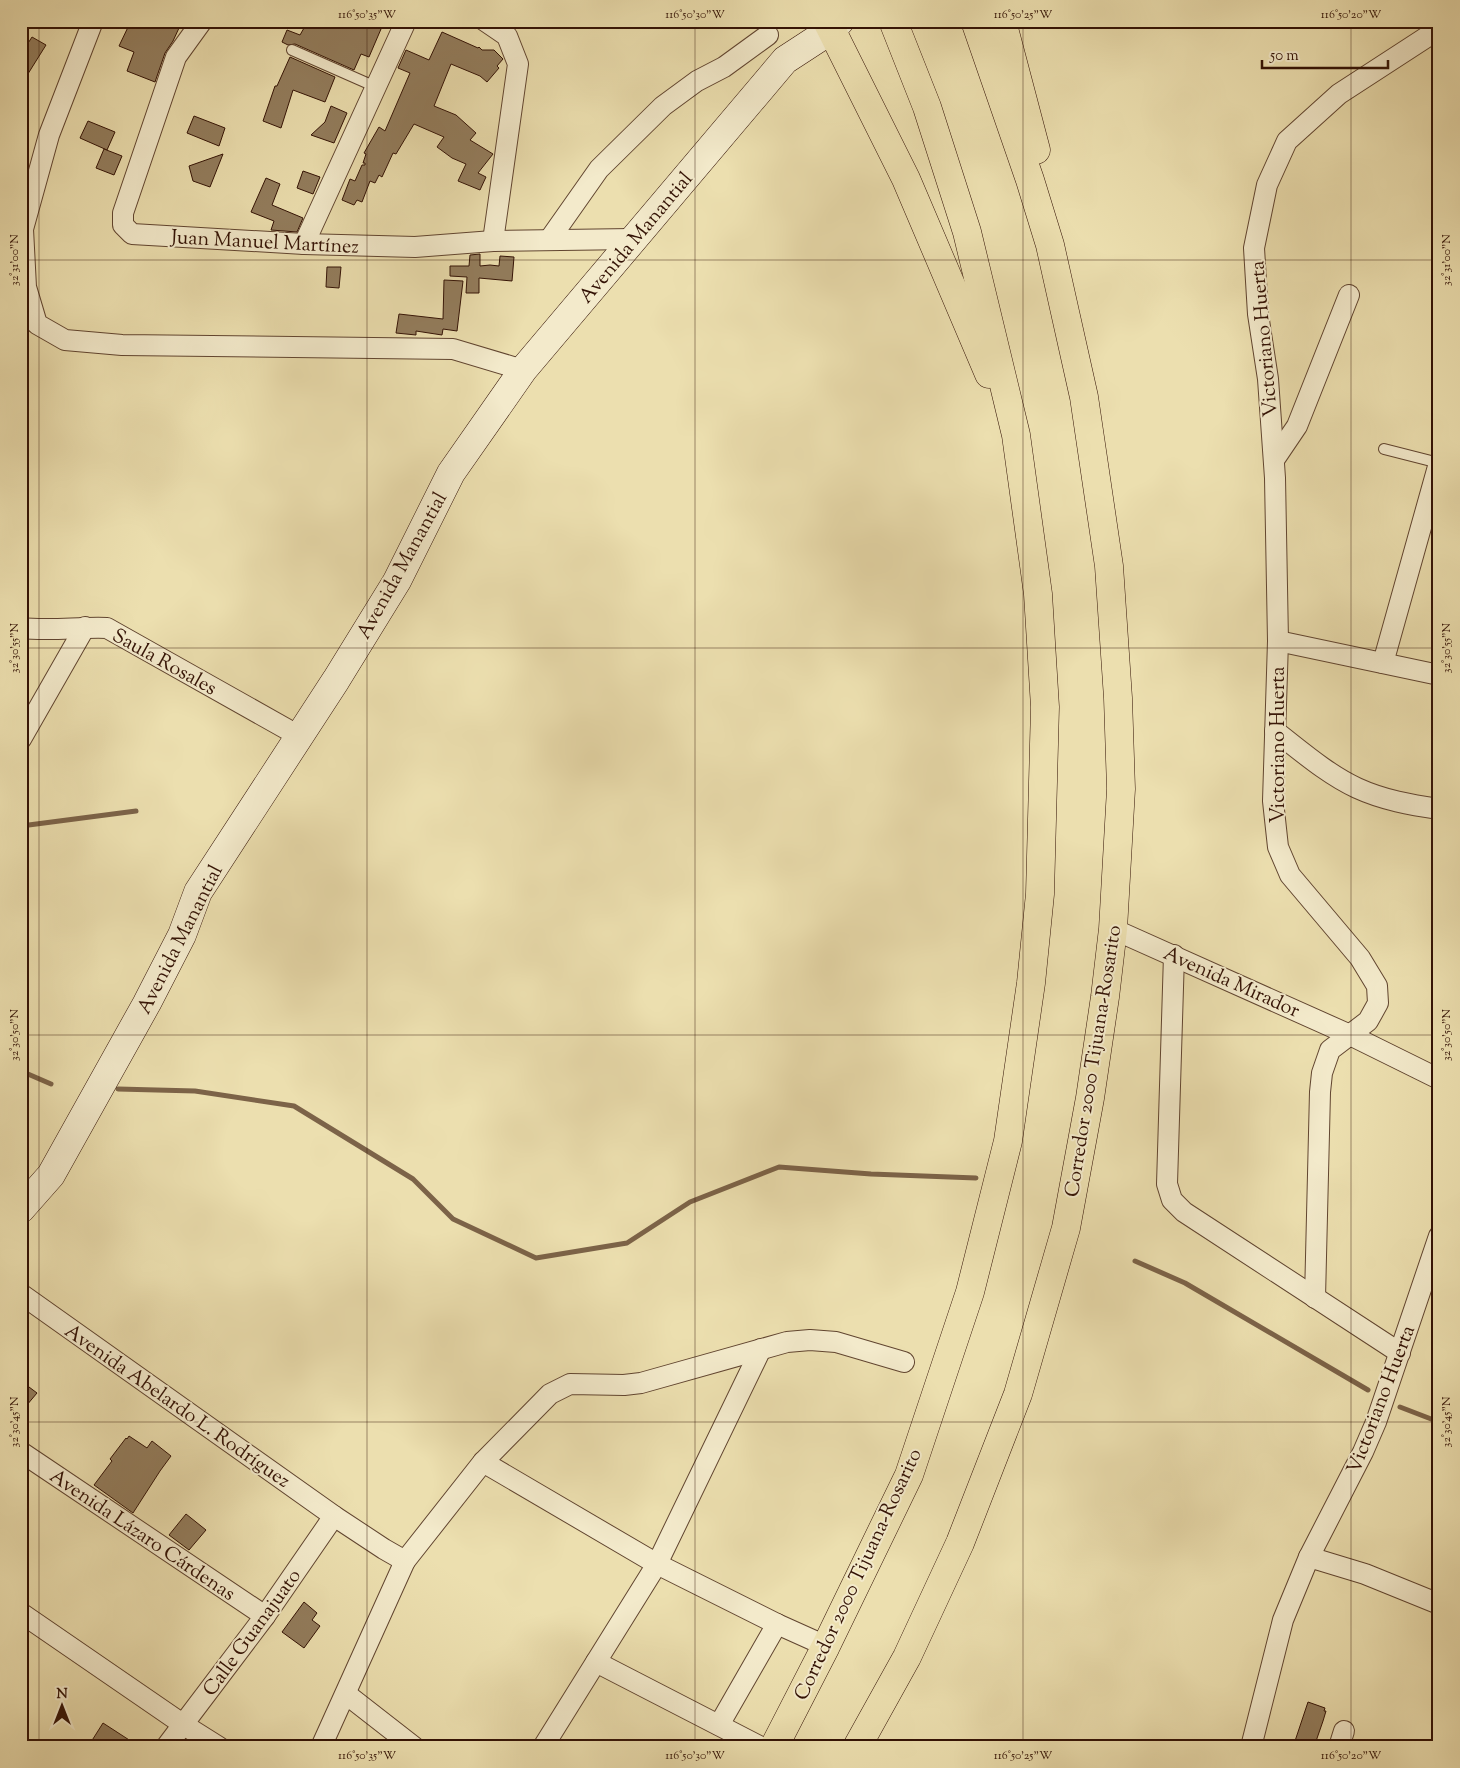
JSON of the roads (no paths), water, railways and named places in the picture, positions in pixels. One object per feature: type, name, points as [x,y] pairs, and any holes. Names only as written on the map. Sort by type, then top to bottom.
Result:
[{"type":"highway","name":"Corredor 2000 Tijuana-Rosarito","points":[[857,1747],[907,1657],[960,1543],[1018,1394],[1066,1228],[1090,1098],[1113,929],[1121,789],[1118,698],[1109,566],[1084,397],[1050,245],[1030,180],[975,21]]},
{"type":"highway","points":[[1002,21],[1034,139],[1043,184],[1050,245]]},
{"type":"highway","points":[[833,24],[906,179],[1016,435]]},
{"type":"highway","name":"Corredor 2000 Tijuana-Rosarito","points":[[774,1747],[826,1646],[909,1475],[970,1292],[1008,1141],[1031,983],[1040,894],[1045,707],[1038,594],[1016,435],[967,232],[926,107],[898,32]]},
{"type":"main road","name":"Avenida Manantial","points":[[21,1209],[51,1175],[147,1002],[182,934],[198,892],[336,680],[397,581],[451,473],[523,370],[632,239],[785,60],[833,24]]},
{"type":"street","points":[[93,21],[49,135],[23,229],[26,287],[37,324],[65,340],[122,345],[453,349],[523,370]]},
{"type":"street","name":"Juan Manuel Martínez","points":[[202,21],[176,57],[122,213],[123,225],[132,234],[414,248],[493,240],[632,239]]},
{"type":"street","points":[[304,244],[406,21]]},
{"type":"street","points":[[485,21],[507,36],[518,64],[493,240]]},
{"type":"street","points":[[549,240],[599,169],[663,106],[697,81],[724,67],[767,28],[785,60]]},
{"type":"street","name":"Victoriano Huerta","points":[[1315,1298],[1322,1072],[1330,1050],[1368,1021],[1378,1002],[1376,986],[1360,958],[1290,875],[1278,847],[1273,801],[1278,641],[1274,460],[1268,379],[1258,314],[1254,248],[1267,185],[1287,141],[1339,94],[1439,29]]},
{"type":"street","points":[[1274,460],[1297,426],[1349,295]]},
{"type":"street","points":[[1383,663],[1439,463]]},
{"type":"street","points":[[21,739],[84,627]]},
{"type":"street","name":"Saula Rosales","points":[[21,628],[44,630],[84,627],[107,628],[299,736]]},
{"type":"street","name":"Victoriano Huerta","points":[[1278,641],[1439,675]]},
{"type":"street","points":[[1275,731],[1331,774],[1358,788],[1401,803],[1439,809]]},
{"type":"street","name":"Avenida Mirador","points":[[1113,929],[1350,1035]]},
{"type":"street","points":[[1174,955],[1168,1184],[1172,1200],[1184,1212],[1400,1353]]},
{"type":"street","points":[[1350,1035],[1439,1079]]},
{"type":"street","name":"Victoriano Huerta","points":[[1251,1747],[1283,1620],[1309,1557],[1363,1452],[1434,1262],[1439,1236]]},
{"type":"street","name":"Avenida Abelardo L. Rodríguez","points":[[21,1294],[334,1516],[405,1561]]},
{"type":"street","points":[[321,1747],[405,1561],[483,1462],[550,1394],[559,1388],[570,1384],[624,1385],[641,1383],[787,1342],[810,1340],[836,1342],[904,1362]]},
{"type":"street","points":[[543,1747],[657,1564],[761,1349]]},
{"type":"street","name":"Avenida Lázaro Cárdenas","points":[[21,1452],[265,1616]]},
{"type":"street","points":[[483,1462],[657,1564],[777,1624],[826,1646]]},
{"type":"street","name":"Calle Guanajuato","points":[[166,1747],[265,1616],[334,1516]]},
{"type":"street","points":[[1309,1557],[1365,1574],[1439,1604]]},
{"type":"street","points":[[21,1613],[219,1747]]},
{"type":"street","points":[[719,1725],[777,1624]]},
{"type":"street","points":[[596,1662],[761,1747]]},
{"type":"street","points":[[346,1694],[414,1747]]},
{"type":"lane","points":[[292,50],[376,88]]},
{"type":"lane","points":[[1384,449],[1439,463]]},
{"type":"waterway","points":[[21,826],[136,811]]},
{"type":"waterway","points":[[21,1071],[51,1084]]},
{"type":"waterway","points":[[118,1089],[195,1091],[294,1106],[413,1179],[453,1219],[536,1258],[627,1243],[690,1202],[779,1167],[871,1174],[976,1178]]},
{"type":"waterway","points":[[1135,1261],[1185,1283],[1368,1390]]},
{"type":"waterway","points":[[1400,1407],[1439,1422]]}]
